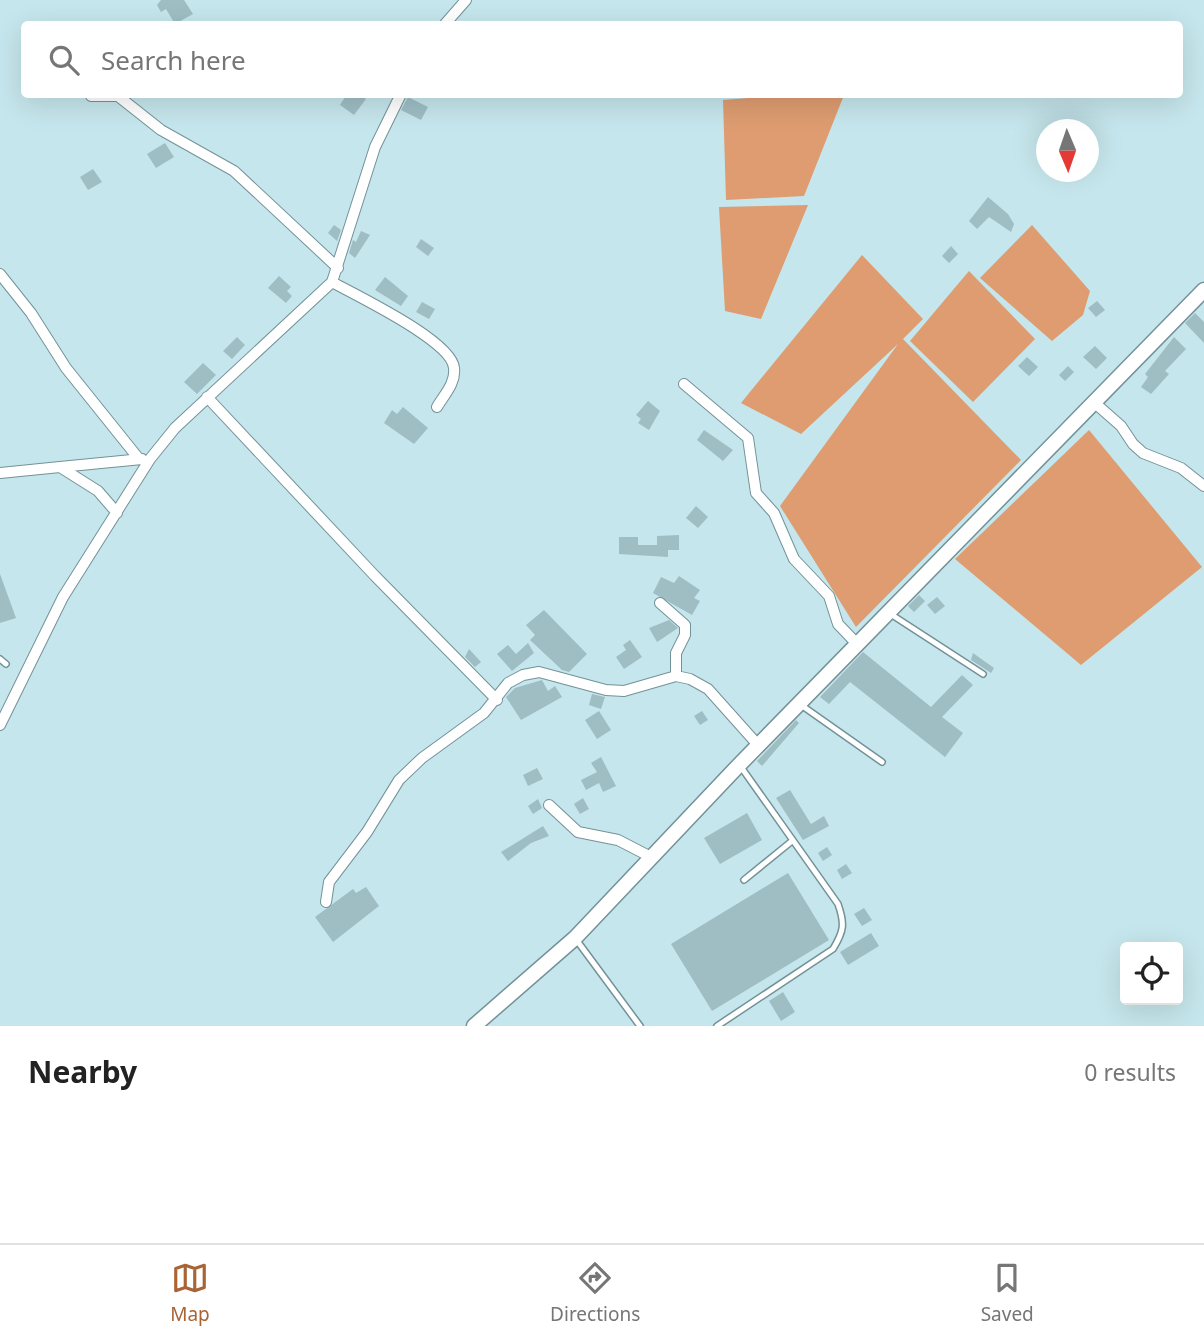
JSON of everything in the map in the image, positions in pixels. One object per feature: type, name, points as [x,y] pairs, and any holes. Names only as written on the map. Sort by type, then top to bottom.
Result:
[{"type":"street","points":[[448,21],[466,0]]},
{"type":"street","points":[[121,98],[161,130],[234,171],[338,268]]},
{"type":"street","points":[[0,725],[46,627],[117,513],[144,459],[332,282],[375,147],[399,98]]},
{"type":"street","points":[[0,274],[32,313],[66,368],[144,459]]},
{"type":"street","points":[[332,282],[425,337],[450,356],[454,368],[452,383],[437,407]]},
{"type":"street","points":[[474,1026],[575,937],[758,745],[1096,404],[1204,290]]},
{"type":"street","points":[[684,384],[748,438],[756,493],[774,513],[794,559],[829,596],[838,624],[858,645]]},
{"type":"street","points":[[207,397],[367,568],[497,700]]},
{"type":"street","points":[[1096,404],[1121,426],[1143,453],[1181,468],[1204,486]]},
{"type":"street","points":[[0,472],[144,459]]},
{"type":"street","points":[[60,467],[98,491],[117,513]]},
{"type":"street","points":[[660,603],[685,625],[685,635],[676,653],[676,676]]},
{"type":"street","points":[[326,902],[325,890],[329,882],[367,832],[399,780],[422,758],[484,713],[508,683],[523,675],[539,672],[615,690],[638,688],[676,676],[690,679],[708,689],[758,745]]},
{"type":"street","points":[[549,805],[578,832],[618,840],[651,857]]},
{"type":"lane","points":[[889,613],[983,674]]},
{"type":"lane","points":[[0,659],[6,664]]},
{"type":"lane","points":[[800,704],[882,762]]},
{"type":"lane","points":[[717,1026],[833,949],[843,933],[844,921],[838,904],[739,765]]},
{"type":"lane","points":[[744,880],[792,841]]},
{"type":"lane","points":[[575,937],[640,1026]]},
{"type":"shaded area","points":[[843,98],[804,196],[726,200],[723,100]]},
{"type":"shaded area","points":[[808,205],[761,319],[725,311],[719,207]]},
{"type":"shaded area","points":[[1032,225],[1090,291],[1083,315],[1052,341],[980,278]]},
{"type":"shaded area","points":[[862,255],[923,319],[903,339],[1021,460],[856,627],[780,506],[898,344],[801,434],[741,403]]},
{"type":"shaded area","points":[[969,271],[1035,339],[973,402],[910,341]]},
{"type":"shaded area","points":[[1089,430],[1202,567],[1081,665],[955,559]]},
{"type":"building","points":[[161,0],[184,0],[193,14],[180,21],[173,21],[166,9],[161,12],[157,5]]},
{"type":"building","points":[[344,98],[366,99],[354,115],[340,105]]},
{"type":"building","points":[[407,98],[428,107],[421,120],[401,110]]},
{"type":"building","points":[[165,143],[174,157],[156,168],[147,154]]},
{"type":"building","points":[[93,169],[102,182],[88,190],[80,177]]},
{"type":"building","points":[[988,197],[1008,214],[1014,224],[1011,232],[989,217],[977,229],[969,221]]},
{"type":"building","points":[[334,225],[341,230],[337,241],[328,233]]},
{"type":"building","points":[[361,231],[370,235],[355,258],[349,253],[353,240],[356,242]]},
{"type":"building","points":[[421,239],[434,248],[428,256],[416,247]]},
{"type":"building","points":[[951,246],[958,254],[949,263],[942,256]]},
{"type":"building","points":[[279,276],[291,287],[287,291],[292,296],[286,303],[268,288]]},
{"type":"building","points":[[385,277],[408,296],[401,306],[375,290]]},
{"type":"building","points":[[1097,301],[1105,310],[1096,317],[1088,308]]},
{"type":"building","points":[[422,302],[435,309],[429,319],[416,312]]},
{"type":"building","points":[[1195,313],[1204,322],[1204,343],[1185,323]]},
{"type":"building","points":[[237,337],[245,345],[232,359],[223,351]]},
{"type":"building","points":[[1174,337],[1186,349],[1165,371],[1169,374],[1151,394],[1141,387],[1148,377],[1145,374]]},
{"type":"building","points":[[1095,346],[1107,358],[1096,369],[1083,357]]},
{"type":"building","points":[[1027,357],[1038,367],[1029,376],[1018,366]]},
{"type":"building","points":[[203,363],[216,375],[197,394],[184,382]]},
{"type":"building","points":[[1068,366],[1074,372],[1065,381],[1059,375]]},
{"type":"building","points":[[648,401],[660,411],[649,430],[638,423],[641,419],[636,415]]},
{"type":"building","points":[[403,407],[428,428],[414,444],[384,423],[392,410],[397,414]]},
{"type":"building","points":[[704,430],[733,450],[723,461],[697,440]]},
{"type":"building","points":[[696,506],[708,517],[698,528],[686,518]]},
{"type":"building","points":[[679,535],[679,550],[668,550],[668,557],[619,554],[619,537],[638,537],[638,545],[657,545],[657,536]]},
{"type":"building","points":[[0,574],[16,618],[0,623]]},
{"type":"building","points":[[679,576],[700,590],[694,598],[700,601],[692,615],[653,593],[661,577],[674,583]]},
{"type":"building","points":[[919,595],[925,601],[914,612],[908,606]]},
{"type":"building","points":[[937,597],[945,606],[935,614],[927,605]]},
{"type":"building","points":[[544,610],[587,654],[569,672],[562,670],[530,640],[535,635],[526,625]]},
{"type":"building","points":[[669,620],[678,628],[657,642],[649,628]]},
{"type":"building","points":[[630,640],[642,657],[624,669],[616,657],[626,650],[623,645]]},
{"type":"building","points":[[528,643],[534,653],[512,671],[497,654],[508,645],[516,654]]},
{"type":"building","points":[[469,649],[481,662],[475,667],[465,657]]},
{"type":"building","points":[[863,652],[931,707],[962,675],[973,685],[942,717],[963,733],[945,757],[850,682],[829,704],[820,697]]},
{"type":"building","points":[[973,653],[994,668],[991,673],[971,660]]},
{"type":"building","points":[[542,680],[548,691],[555,686],[562,697],[521,720],[506,697],[515,688]]},
{"type":"building","points":[[592,694],[605,697],[601,709],[589,705]]},
{"type":"building","points":[[599,711],[611,730],[597,739],[585,720]]},
{"type":"building","points":[[702,711],[708,720],[700,725],[694,716]]},
{"type":"building","points":[[796,720],[799,723],[762,766],[757,761]]},
{"type":"building","points":[[601,757],[616,786],[603,792],[599,783],[586,790],[581,780],[597,772],[591,763]]},
{"type":"building","points":[[537,768],[543,779],[528,786],[523,775]]},
{"type":"building","points":[[790,790],[811,824],[824,816],[829,826],[803,840],[776,798]]},
{"type":"building","points":[[583,798],[589,809],[580,814],[574,804]]},
{"type":"building","points":[[538,799],[542,808],[533,814],[528,806]]},
{"type":"building","points":[[747,813],[762,840],[720,864],[704,838]]},
{"type":"building","points":[[543,826],[549,836],[531,843],[508,861],[501,852]]},
{"type":"building","points":[[827,847],[832,855],[823,861],[818,853]]},
{"type":"building","points":[[846,864],[852,873],[842,879],[837,870]]},
{"type":"building","points":[[788,873],[829,940],[712,1011],[671,944]]},
{"type":"building","points":[[366,887],[379,906],[333,942],[315,917],[353,889],[356,893]]},
{"type":"building","points":[[864,908],[872,920],[862,926],[854,914]]},
{"type":"building","points":[[871,933],[879,946],[848,965],[840,952]]},
{"type":"building","points":[[783,992],[795,1012],[781,1021],[769,1001]]}]
